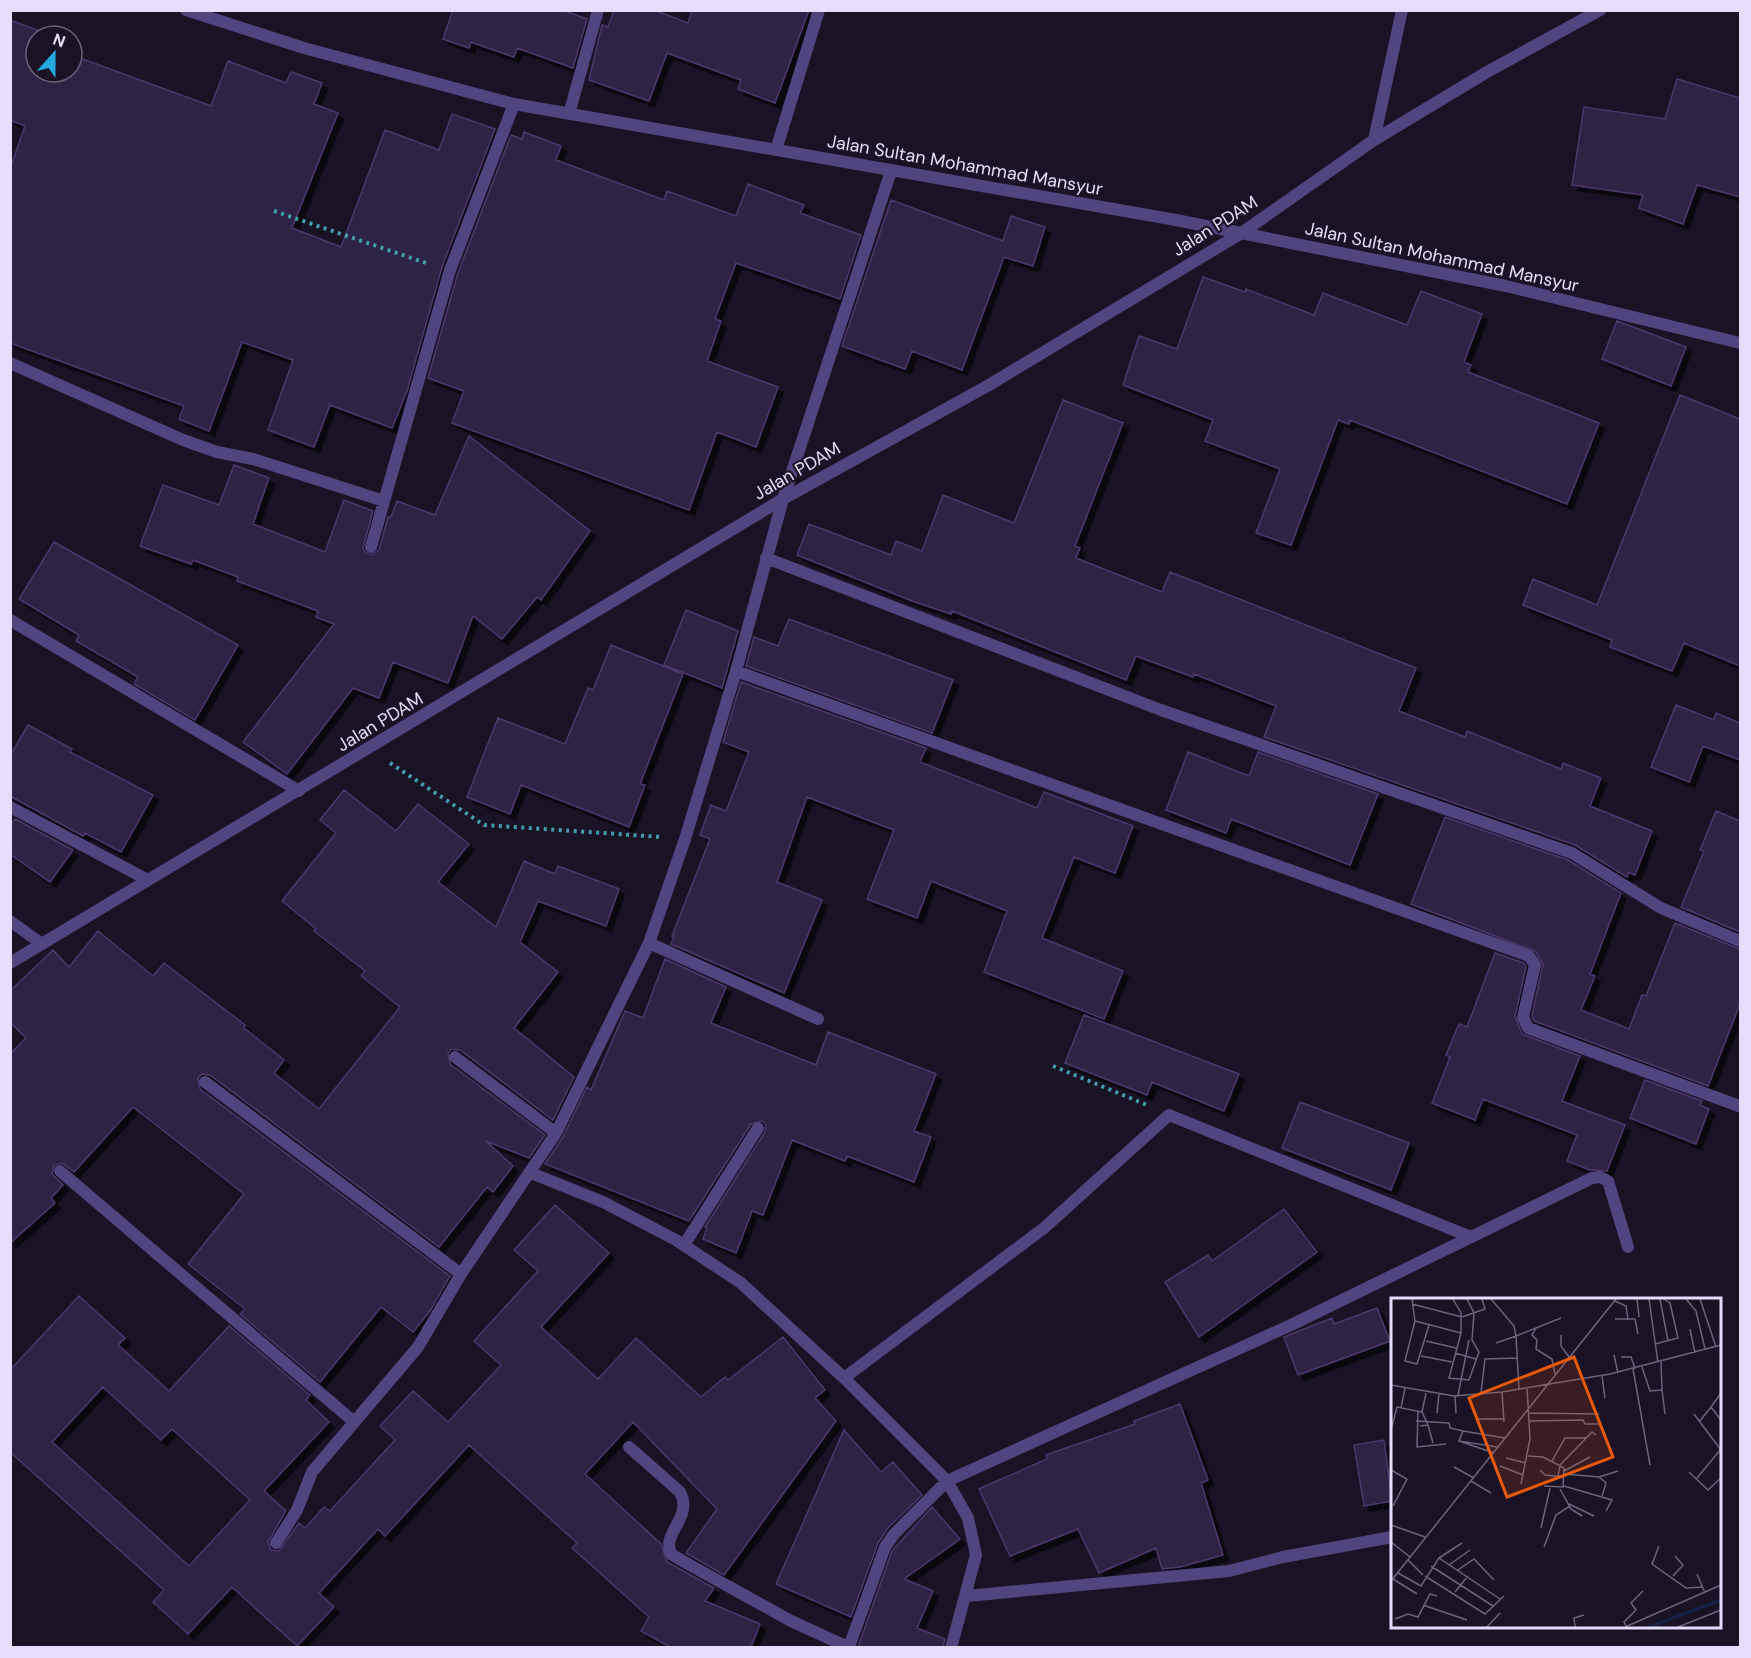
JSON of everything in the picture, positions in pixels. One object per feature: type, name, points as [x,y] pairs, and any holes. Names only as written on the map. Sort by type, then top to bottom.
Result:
[{"type":"street","name":"Jalan Sultan Mohammad Mansyur","points":[[186,10],[304,48],[514,104],[1153,216],[1506,286],[1740,343]]},
{"type":"street","points":[[569,114],[598,10]]},
{"type":"street","points":[[776,150],[819,10]]},
{"type":"street","points":[[1374,140],[1402,10]]},
{"type":"street","name":"Jalan PDAM","points":[[10,963],[783,499],[989,385],[1239,234],[1374,140],[1487,72],[1600,10]]},
{"type":"street","points":[[371,547],[450,270],[514,104]]},
{"type":"street","points":[[276,1543],[297,1510],[312,1472],[418,1347],[461,1274],[556,1133],[649,942],[685,839],[736,670],[783,499],[891,171]]},
{"type":"street","points":[[10,363],[191,443],[217,452],[253,459],[384,501]]},
{"type":"street","points":[[765,558],[1161,710],[1572,852],[1661,908],[1740,941]]},
{"type":"street","points":[[10,620],[299,791]]},
{"type":"street","points":[[736,670],[1529,956],[1535,965],[1523,1017],[1528,1028],[1739,1106]]},
{"type":"street","points":[[10,807],[148,880]]},
{"type":"street","points":[[10,921],[42,944]]},
{"type":"street","points":[[649,942],[818,1019]]},
{"type":"street","points":[[455,1057],[556,1133]]},
{"type":"street","points":[[205,1082],[461,1274]]},
{"type":"street","points":[[844,1378],[1044,1228],[1169,1115],[1471,1238]]},
{"type":"street","points":[[684,1245],[758,1128]]},
{"type":"street","points":[[60,1171],[353,1421]]},
{"type":"street","points":[[531,1173],[603,1202],[684,1245],[741,1283],[844,1378],[946,1481],[968,1518],[976,1555],[953,1647]]},
{"type":"street","points":[[629,1447],[680,1492],[685,1501],[685,1507],[669,1541],[669,1550],[672,1555],[791,1621],[849,1647],[885,1547],[946,1481],[1291,1325],[1593,1178],[1608,1181],[1628,1247]]},
{"type":"street","points":[[967,1596],[1228,1571],[1283,1557],[1391,1537]]},
{"type":"path","points":[[274,212],[450,270]]},
{"type":"path","points":[[370,749],[484,825],[685,839]]},
{"type":"path","points":[[1053,1066],[1169,1115]]},
{"type":"building","points":[[453,10],[562,10],[587,19],[573,68],[517,48],[514,57],[471,42],[469,48],[443,39]]},
{"type":"building","points":[[614,10],[654,10],[688,23],[692,10],[809,10],[775,103],[738,89],[741,80],[667,53],[649,101],[589,80],[602,25],[608,27]]},
{"type":"building","points":[[10,20],[24,25],[24,84],[84,84],[84,59],[211,106],[228,61],[286,83],[291,72],[322,83],[314,104],[338,113],[292,228],[341,247],[385,130],[439,150],[452,114],[495,129],[442,267],[407,391],[392,428],[330,405],[314,447],[268,430],[293,360],[242,342],[209,431],[179,419],[184,406],[10,343],[10,169],[25,126],[10,120]]},
{"type":"building","points":[[1677,79],[1740,98],[1740,197],[1697,185],[1683,224],[1639,208],[1643,195],[1572,185],[1584,107],[1665,119]]},
{"type":"building","points":[[524,132],[561,146],[556,160],[664,200],[667,191],[736,216],[748,184],[804,205],[800,213],[861,235],[840,299],[736,263],[715,319],[721,321],[707,361],[778,387],[756,447],[717,432],[689,510],[452,423],[464,391],[428,378],[458,273],[511,135],[522,139]]},
{"type":"building","points":[[891,200],[1003,241],[1011,216],[1045,227],[1033,266],[1004,257],[962,370],[912,351],[905,369],[842,346]]},
{"type":"building","points":[[1203,277],[1245,292],[1246,289],[1314,315],[1323,293],[1407,325],[1421,291],[1482,314],[1464,362],[1471,365],[1468,372],[1599,423],[1567,504],[1350,420],[1349,424],[1338,420],[1291,545],[1256,533],[1280,469],[1205,441],[1213,420],[1123,385],[1139,336],[1177,349]]},
{"type":"building","points":[[1617,321],[1686,347],[1671,386],[1602,359]]},
{"type":"building","points":[[1680,395],[1740,419],[1740,666],[1684,643],[1672,671],[1610,647],[1612,640],[1523,605],[1533,579],[1597,605]]},
{"type":"building","points":[[1063,400],[1123,423],[1075,546],[1080,548],[1076,558],[1162,592],[1170,572],[1416,668],[1399,711],[1465,737],[1467,731],[1561,769],[1563,763],[1601,778],[1590,806],[1652,831],[1635,875],[1628,872],[1627,877],[1575,845],[1264,737],[1276,706],[1194,674],[1193,677],[1136,656],[1126,680],[952,611],[951,614],[912,601],[797,555],[809,524],[891,555],[896,541],[922,551],[943,495],[1014,523]]},
{"type":"building","points":[[469,436],[590,531],[541,600],[537,597],[502,639],[473,616],[448,683],[393,662],[379,698],[353,688],[287,774],[243,742],[334,624],[316,617],[318,611],[237,581],[238,577],[193,560],[191,564],[140,546],[163,485],[219,505],[234,465],[269,478],[253,524],[325,552],[344,500],[373,511],[363,548],[366,553],[372,555],[379,550],[388,517],[391,517],[397,501],[435,515]]},
{"type":"building","points":[[54,542],[238,645],[195,720],[134,684],[138,677],[76,641],[79,635],[19,599]]},
{"type":"building","points":[[686,610],[738,631],[722,688],[664,665]]},
{"type":"building","points":[[789,619],[953,680],[932,733],[746,666],[754,637],[778,646]]},
{"type":"building","points":[[611,645],[683,674],[640,784],[645,785],[629,827],[521,785],[510,814],[467,797],[498,718],[565,744],[588,688],[593,690]]},
{"type":"building","points":[[741,682],[926,748],[920,762],[1037,808],[1044,792],[1133,826],[1115,873],[1074,857],[1042,938],[1123,971],[1104,1019],[984,972],[1007,911],[931,881],[917,918],[867,899],[894,830],[807,797],[777,882],[822,900],[784,993],[671,944],[674,936],[672,936],[710,839],[700,835],[711,805],[726,811],[749,752],[723,742]]},
{"type":"building","points":[[1676,705],[1714,720],[1716,713],[1740,723],[1740,760],[1703,746],[1689,782],[1651,767]]},
{"type":"building","points":[[28,725],[72,749],[70,752],[153,795],[121,852],[85,833],[83,836],[10,796],[10,756]]},
{"type":"building","points":[[1188,752],[1249,776],[1258,752],[1378,794],[1350,865],[1231,819],[1226,833],[1166,810]]},
{"type":"building","points":[[344,790],[396,831],[418,804],[469,844],[438,882],[496,927],[524,861],[555,874],[558,866],[619,889],[606,926],[538,901],[520,942],[558,972],[514,1028],[574,1077],[553,1120],[460,1050],[452,1049],[448,1053],[450,1064],[545,1135],[529,1158],[486,1141],[513,1166],[493,1192],[487,1187],[439,1247],[210,1075],[202,1074],[198,1078],[200,1089],[450,1276],[430,1311],[413,1332],[381,1307],[320,1382],[240,1314],[245,1309],[188,1264],[244,1194],[133,1107],[74,1172],[62,1163],[54,1165],[52,1174],[63,1185],[51,1198],[55,1203],[10,1243],[10,1054],[26,1038],[10,1022],[10,991],[53,950],[69,967],[98,931],[153,976],[164,963],[245,1025],[244,1028],[284,1060],[274,1073],[319,1109],[400,1007],[361,976],[365,971],[314,931],[316,929],[282,901],[336,833],[320,820]]},
{"type":"building","points":[[1716,811],[1740,821],[1740,932],[1681,907],[1704,851],[1700,850]]},
{"type":"building","points":[[1445,817],[1568,860],[1621,893],[1590,974],[1595,976],[1581,1010],[1629,1029],[1642,995],[1646,996],[1675,923],[1740,949],[1740,1004],[1708,1086],[1534,1021],[1532,1016],[1543,964],[1535,951],[1411,904]]},
{"type":"building","points":[[15,819],[73,850],[50,882],[10,854],[10,826]]},
{"type":"building","points":[[1495,953],[1524,963],[1526,967],[1515,1016],[1522,1034],[1580,1056],[1562,1101],[1625,1125],[1607,1171],[1590,1170],[1567,1161],[1577,1135],[1483,1099],[1475,1120],[1432,1103],[1450,1057],[1446,1055],[1459,1024],[1467,1027]]},
{"type":"building","points":[[665,959],[726,987],[711,1023],[816,1065],[828,1032],[936,1074],[914,1131],[931,1137],[914,1182],[847,1156],[845,1161],[792,1140],[763,1215],[752,1211],[736,1253],[703,1239],[707,1228],[705,1227],[765,1132],[766,1125],[762,1121],[751,1124],[689,1221],[545,1164],[563,1137],[587,1087],[591,1090],[625,1011],[643,1018]]},
{"type":"building","points":[[1084,1015],[1239,1074],[1224,1111],[1152,1082],[1147,1095],[1065,1063]]},
{"type":"building","points":[[1645,1080],[1702,1101],[1700,1105],[1709,1109],[1696,1144],[1630,1118]]},
{"type":"building","points":[[1300,1102],[1409,1143],[1391,1190],[1282,1148]]},
{"type":"building","points":[[555,1205],[609,1253],[541,1327],[598,1379],[636,1338],[701,1397],[725,1377],[728,1380],[783,1337],[825,1390],[815,1398],[836,1421],[724,1575],[686,1553],[717,1509],[633,1422],[585,1474],[661,1544],[667,1562],[714,1588],[705,1601],[760,1624],[751,1647],[670,1647],[641,1631],[649,1617],[572,1548],[577,1543],[469,1445],[385,1536],[378,1529],[319,1593],[334,1607],[297,1646],[232,1587],[188,1634],[153,1602],[164,1590],[10,1452],[10,1370],[79,1296],[125,1338],[118,1345],[169,1391],[229,1326],[310,1395],[306,1400],[329,1422],[264,1491],[286,1511],[268,1542],[271,1550],[279,1551],[299,1523],[305,1528],[324,1507],[330,1511],[395,1440],[380,1426],[413,1391],[448,1422],[501,1365],[474,1341],[538,1271],[514,1250]],"holes":[[[103,1387],[161,1440],[172,1429],[250,1500],[189,1566],[52,1442]]]},
{"type":"building","points":[[1284,1209],[1317,1252],[1199,1337],[1165,1282],[1208,1255],[1212,1261]]},
{"type":"building","points":[[1377,1308],[1390,1341],[1298,1375],[1284,1337],[1332,1318],[1334,1324]]},
{"type":"building","points":[[1180,1404],[1208,1480],[1201,1483],[1223,1555],[1180,1567],[1162,1569],[1156,1548],[1099,1573],[1078,1529],[1010,1556],[979,1489],[1047,1459],[1046,1455],[1135,1424],[1134,1421]]},
{"type":"building","points":[[844,1430],[881,1472],[893,1462],[922,1495],[888,1528],[878,1543],[851,1617],[776,1584]]},
{"type":"building","points":[[1384,1440],[1391,1501],[1364,1506],[1354,1445]]},
{"type":"building","points":[[932,1507],[960,1539],[904,1579],[933,1591],[917,1628],[945,1639],[943,1647],[858,1647],[892,1551]]}]
